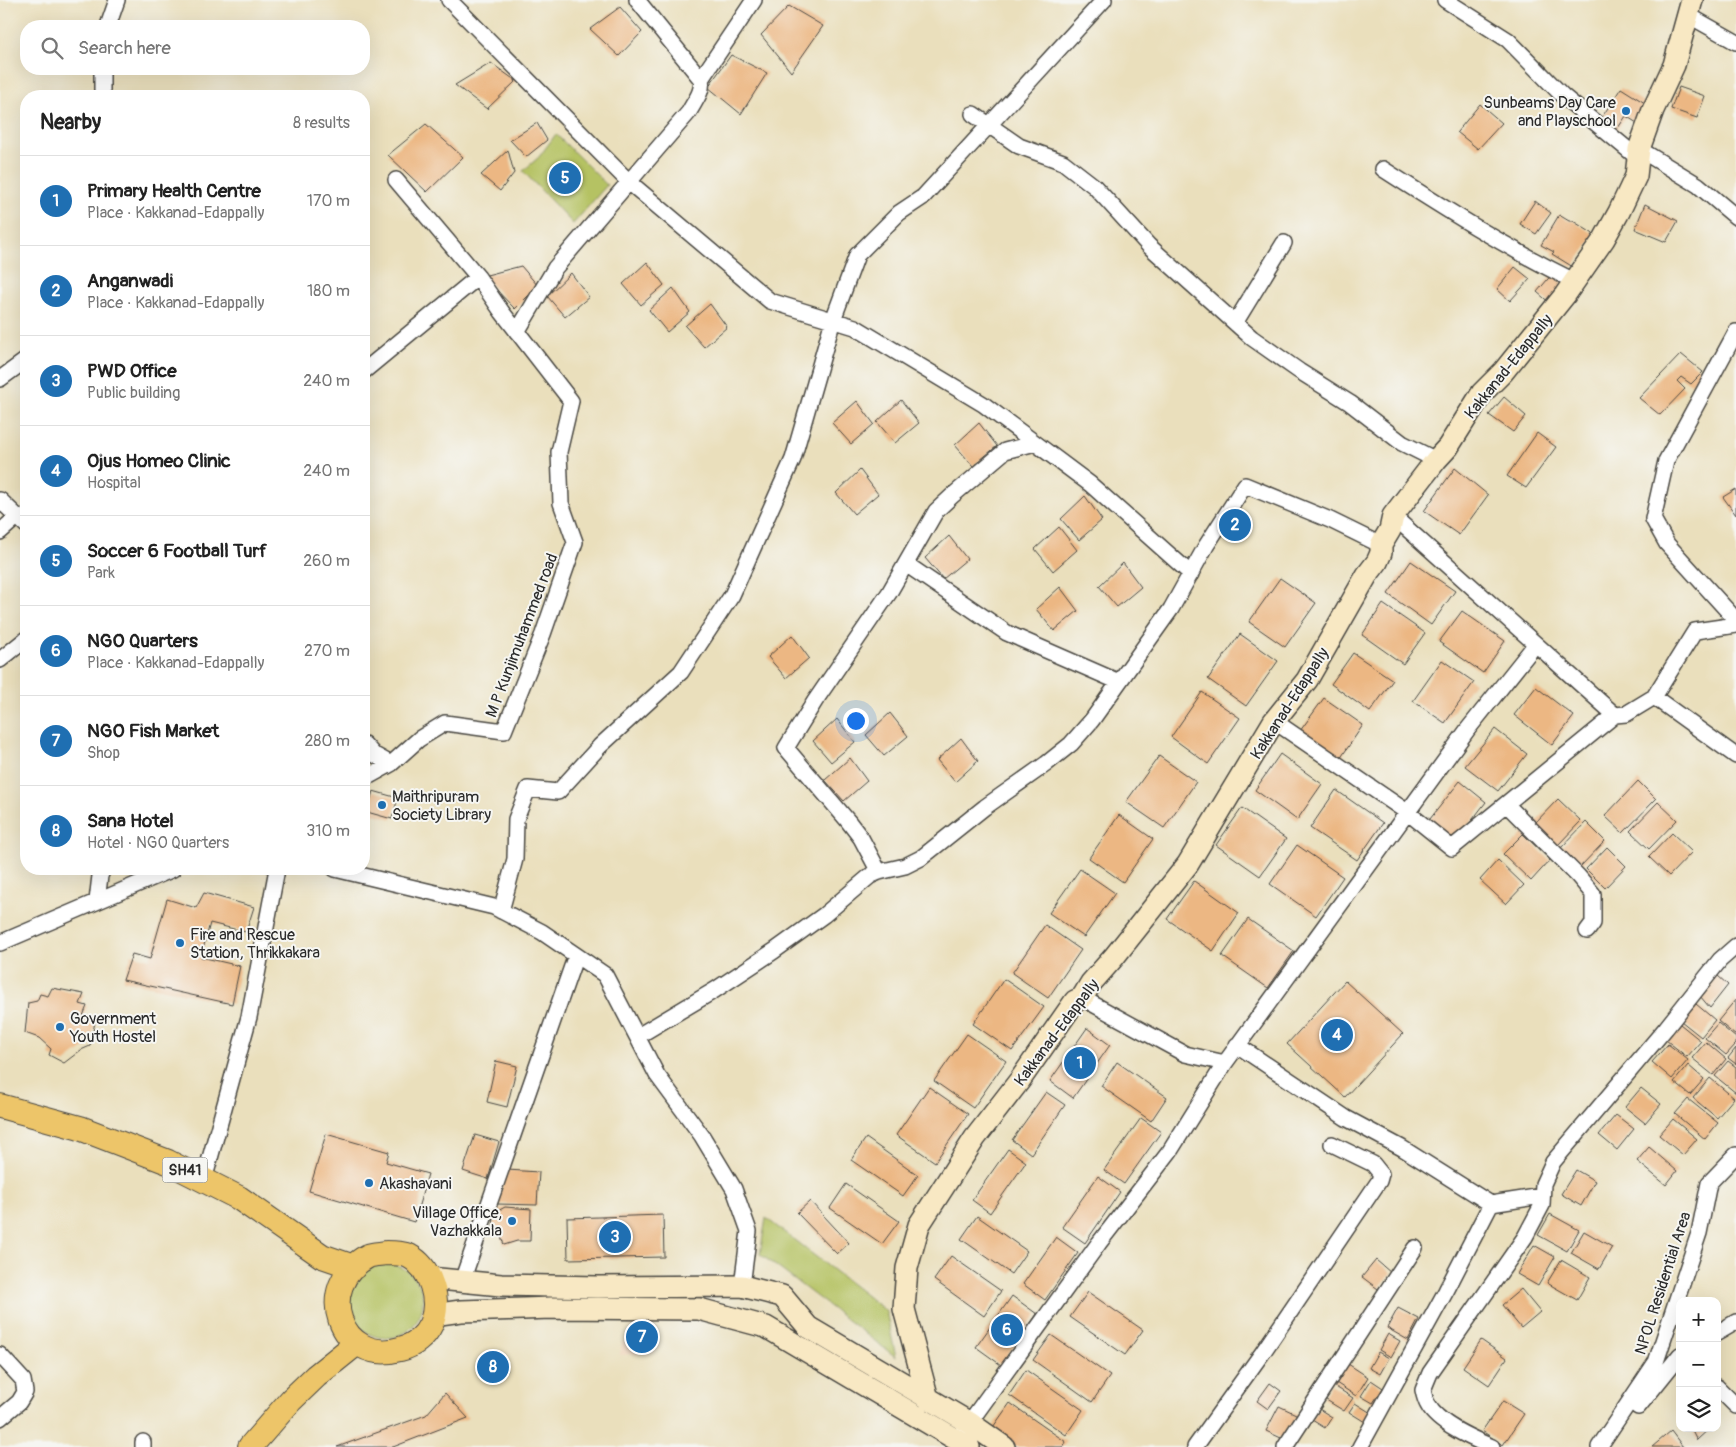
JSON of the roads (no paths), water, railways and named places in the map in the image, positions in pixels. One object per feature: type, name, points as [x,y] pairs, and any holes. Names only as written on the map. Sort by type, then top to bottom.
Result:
[{"type":"main road","name":"SH41","points":[[1,1107],[80,1128],[168,1162],[239,1198],[269,1217],[322,1256],[354,1267]]},
{"type":"main road","points":[[386,1253],[399,1253],[409,1256],[417,1262],[429,1278],[435,1298],[431,1324],[420,1339],[408,1347],[385,1352],[367,1349],[350,1337],[342,1324],[337,1303],[338,1291],[345,1276],[354,1267],[369,1256],[386,1253]]},
{"type":"main road","points":[[250,1447],[291,1400],[316,1376],[357,1343]]},
{"type":"street","points":[[110,20],[117,0]]},
{"type":"street","points":[[449,0],[629,182],[770,301],[855,327],[983,404],[1090,484],[1191,574]]},
{"type":"street","points":[[637,0],[702,80]]},
{"type":"street","points":[[517,332],[555,268],[688,112],[701,91],[702,80],[754,0]]},
{"type":"street","points":[[501,911],[514,859],[516,819],[528,789],[558,792],[600,746],[681,672],[732,595],[793,460],[834,320],[857,255],[899,212],[923,197],[1104,0]]},
{"type":"street","points":[[1445,0],[1508,40],[1563,96],[1638,154],[1698,185],[1736,218]]},
{"type":"street","points":[[1690,7],[1736,42]]},
{"type":"street","name":"Kakkanad-Edappally","points":[[928,1399],[904,1309],[907,1268],[919,1225],[975,1138],[1020,1080],[1075,1001],[1082,998],[1091,983],[1188,864],[1274,722],[1307,680],[1367,574],[1377,562],[1382,553],[1381,545],[1390,530],[1393,516],[1448,447],[1482,393],[1503,372],[1590,261],[1619,212],[1636,176],[1638,154],[1653,110],[1674,65],[1690,7]]},
{"type":"street","points":[[102,75],[102,90]]},
{"type":"street","points":[[973,114],[1019,146],[1063,162],[1094,186],[1149,246],[1252,338],[1299,371],[1350,403],[1402,444],[1436,460]]},
{"type":"street","points":[[1383,169],[1462,220],[1528,258],[1574,281]]},
{"type":"street","name":"M P Kunjimuhammed road","points":[[370,776],[391,764],[419,739],[445,723],[504,731],[543,634],[574,542],[561,503],[560,452],[571,401],[517,332],[478,277],[396,180]]},
{"type":"street","points":[[1235,322],[1284,243]]},
{"type":"street","points":[[370,365],[478,277]]},
{"type":"street","points":[[1736,332],[1666,461],[1652,519],[1667,544],[1736,620]]},
{"type":"street","points":[[0,379],[20,364]]},
{"type":"street","points":[[879,872],[861,838],[786,748],[815,701],[889,593],[936,511],[1005,451],[1035,443]]},
{"type":"street","points":[[638,1036],[774,951],[824,915],[870,876],[905,866],[921,858],[985,807],[1046,764],[1076,738],[1092,720],[1171,609],[1245,485],[1330,520],[1381,545]]},
{"type":"street","points":[[0,500],[20,518]]},
{"type":"street","points":[[1393,516],[1615,715]]},
{"type":"street","points":[[0,532],[20,521]]},
{"type":"street","points":[[906,564],[1007,633],[1119,682]]},
{"type":"street","points":[[1274,722],[1407,812],[1452,848],[1615,715],[1626,714],[1654,697],[1695,631],[1736,625]]},
{"type":"street","points":[[0,660],[20,643]]},
{"type":"street","points":[[433,1315],[461,1311],[551,1308],[700,1309],[766,1328],[963,1443],[970,1423],[1065,1290],[1170,1151],[1237,1045],[1468,729],[1535,645]]},
{"type":"street","points":[[1654,697],[1736,756]]},
{"type":"street","points":[[370,751],[391,764]]},
{"type":"street","points":[[1506,804],[1578,876],[1593,894],[1592,923],[1587,931]]},
{"type":"street","points":[[97,902],[100,875]]},
{"type":"street","points":[[0,943],[159,875]]},
{"type":"street","points":[[204,1180],[249,1017],[276,875]]},
{"type":"street","points":[[360,875],[494,907],[542,932],[605,975],[657,1075],[702,1136],[734,1189],[749,1231],[742,1286]]},
{"type":"street","points":[[1492,1447],[1470,1437],[1436,1416],[1428,1405],[1423,1390],[1430,1373],[1525,1236],[1542,1205],[1543,1184],[1552,1162],[1666,1028],[1720,960],[1736,946]]},
{"type":"street","points":[[462,1281],[576,955]]},
{"type":"street","points":[[1082,998],[1185,1054],[1225,1063]]},
{"type":"street","points":[[1237,1045],[1346,1118],[1402,1148],[1491,1204],[1542,1196]]},
{"type":"street","points":[[1195,1447],[1263,1352],[1379,1181],[1382,1174],[1373,1164],[1332,1144]]},
{"type":"street","name":"NPOL Residential Area","points":[[1600,1447],[1656,1362],[1699,1233],[1709,1183],[1736,1155]]},
{"type":"street","points":[[1360,1447],[1446,1291],[1491,1204]]},
{"type":"street","points":[[1285,1447],[1415,1248]]},
{"type":"street","points":[[429,1278],[502,1285],[598,1287],[742,1286],[782,1296],[808,1328],[970,1423],[1004,1447]]},
{"type":"street","points":[[1721,1331],[1736,1322]]},
{"type":"street","points":[[0,1355],[23,1380],[25,1392],[19,1402],[0,1418]]},
{"type":"street","points":[[1610,1447],[1646,1396],[1676,1360]]},
{"type":"street","points":[[1721,1391],[1736,1406]]},
{"type":"place","name":"Sunbeams Day Care and Playschool","points":[[1626,111]]},
{"type":"place","name":"Soccer 6 Football Turf","points":[[565,178]]},
{"type":"place","name":"Anganwadi","points":[[1235,525]]},
{"type":"place","name":"Maithripuram Society Library","points":[[382,805]]},
{"type":"place","name":"Fire and Rescue Station, Thrikkakara","points":[[180,943]]},
{"type":"place","name":"Government Youth Hostel","points":[[60,1027]]},
{"type":"place","name":"Ojus Homeo Clinic","points":[[1337,1035]]},
{"type":"place","name":"Primary Health Centre","points":[[1080,1063]]},
{"type":"place","name":"Akashavani","points":[[369,1183]]},
{"type":"place","name":"Village Office, Vazhakkala","points":[[512,1221]]},
{"type":"place","name":"PWD Office","points":[[615,1237]]},
{"type":"place","name":"NGO Quarters","points":[[1007,1330]]},
{"type":"place","name":"NGO Fish Market","points":[[642,1337]]},
{"type":"place","name":"Sana Hotel","points":[[493,1367]]}]
